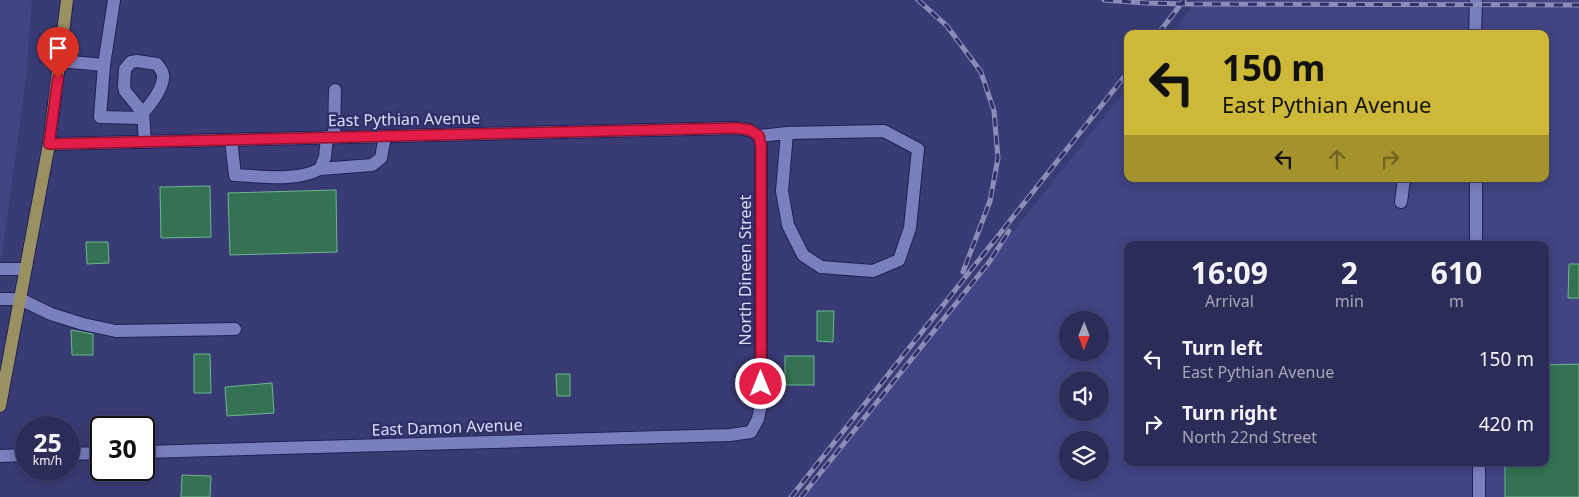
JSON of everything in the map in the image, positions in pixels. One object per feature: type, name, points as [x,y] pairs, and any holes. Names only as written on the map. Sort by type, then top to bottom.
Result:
[{"type":"main road","points":[[0,406],[49,144],[67,0]]},
{"type":"street","points":[[114,0],[104,65],[100,117],[143,115],[145,142]]},
{"type":"street","points":[[1476,0],[1476,30]]},
{"type":"street","points":[[60,61],[104,65]]},
{"type":"street","points":[[320,170],[330,137],[335,90]]},
{"type":"street","name":"East Pythian Avenue","points":[[49,144],[737,128],[750,130],[759,136]]},
{"type":"street","points":[[759,136],[787,133],[884,131],[918,149],[910,228],[899,260],[873,271],[822,267],[803,255],[788,225],[782,191],[787,133]]},
{"type":"street","points":[[230,140],[235,175],[284,178],[310,175],[320,170],[372,165],[381,158],[385,136]]},
{"type":"street","name":"North Dineen Street","points":[[751,432],[758,420],[761,404],[761,146],[759,136]]},
{"type":"street","points":[[1401,202],[1404,182]]},
{"type":"street","points":[[1476,182],[1476,241]]},
{"type":"street","points":[[0,270],[25,269]]},
{"type":"street","points":[[0,299],[20,300],[51,314],[82,324],[116,331],[235,329]]},
{"type":"street","name":"East Damon Avenue","points":[[155,452],[730,435],[751,432]]},
{"type":"street","points":[[0,456],[15,455]]},
{"type":"street","points":[[1479,466],[1479,497]]},
{"type":"shaded area","points":[[0,0],[32,0],[26,78],[0,270]]},
{"type":"shaded area","points":[[1198,0],[1579,0],[1579,497],[803,497],[1124,92],[1124,182],[1549,182],[1549,30],[1174,30]]},
{"type":"building","points":[[210,186],[211,237],[161,238],[160,187]]},
{"type":"building","points":[[336,190],[337,252],[230,255],[228,193]]},
{"type":"building","points":[[86,242],[108,242],[109,263],[87,264]]},
{"type":"building","points":[[1569,264],[1579,264],[1579,298],[1568,298]]},
{"type":"building","points":[[817,311],[834,311],[833,342],[817,341]]},
{"type":"building","points":[[71,330],[93,334],[93,355],[72,355]]},
{"type":"building","points":[[194,354],[210,354],[211,393],[194,393]]},
{"type":"building","points":[[785,356],[814,356],[814,385],[785,385]]},
{"type":"building","points":[[1579,364],[1579,497],[1505,497],[1505,466],[1549,466],[1549,365]]},
{"type":"building","points":[[556,374],[570,374],[570,396],[557,396]]},
{"type":"building","points":[[272,383],[274,413],[227,416],[225,387]]},
{"type":"building","points":[[182,475],[211,476],[210,497],[181,497]]},
{"type":"railway","points":[[918,0],[947,26],[981,72],[994,111],[998,158],[990,201],[963,272]]},
{"type":"railway","points":[[1104,0],[1181,4],[1579,5]]},
{"type":"railway","points":[[1161,30],[1184,0]]},
{"type":"railway","points":[[791,497],[1124,77]]},
{"type":"railway","points":[[801,497],[990,261],[1009,231]]},
{"type":"route","points":[[58,78],[49,144],[737,128],[750,130],[759,136],[761,146],[761,384]]}]
